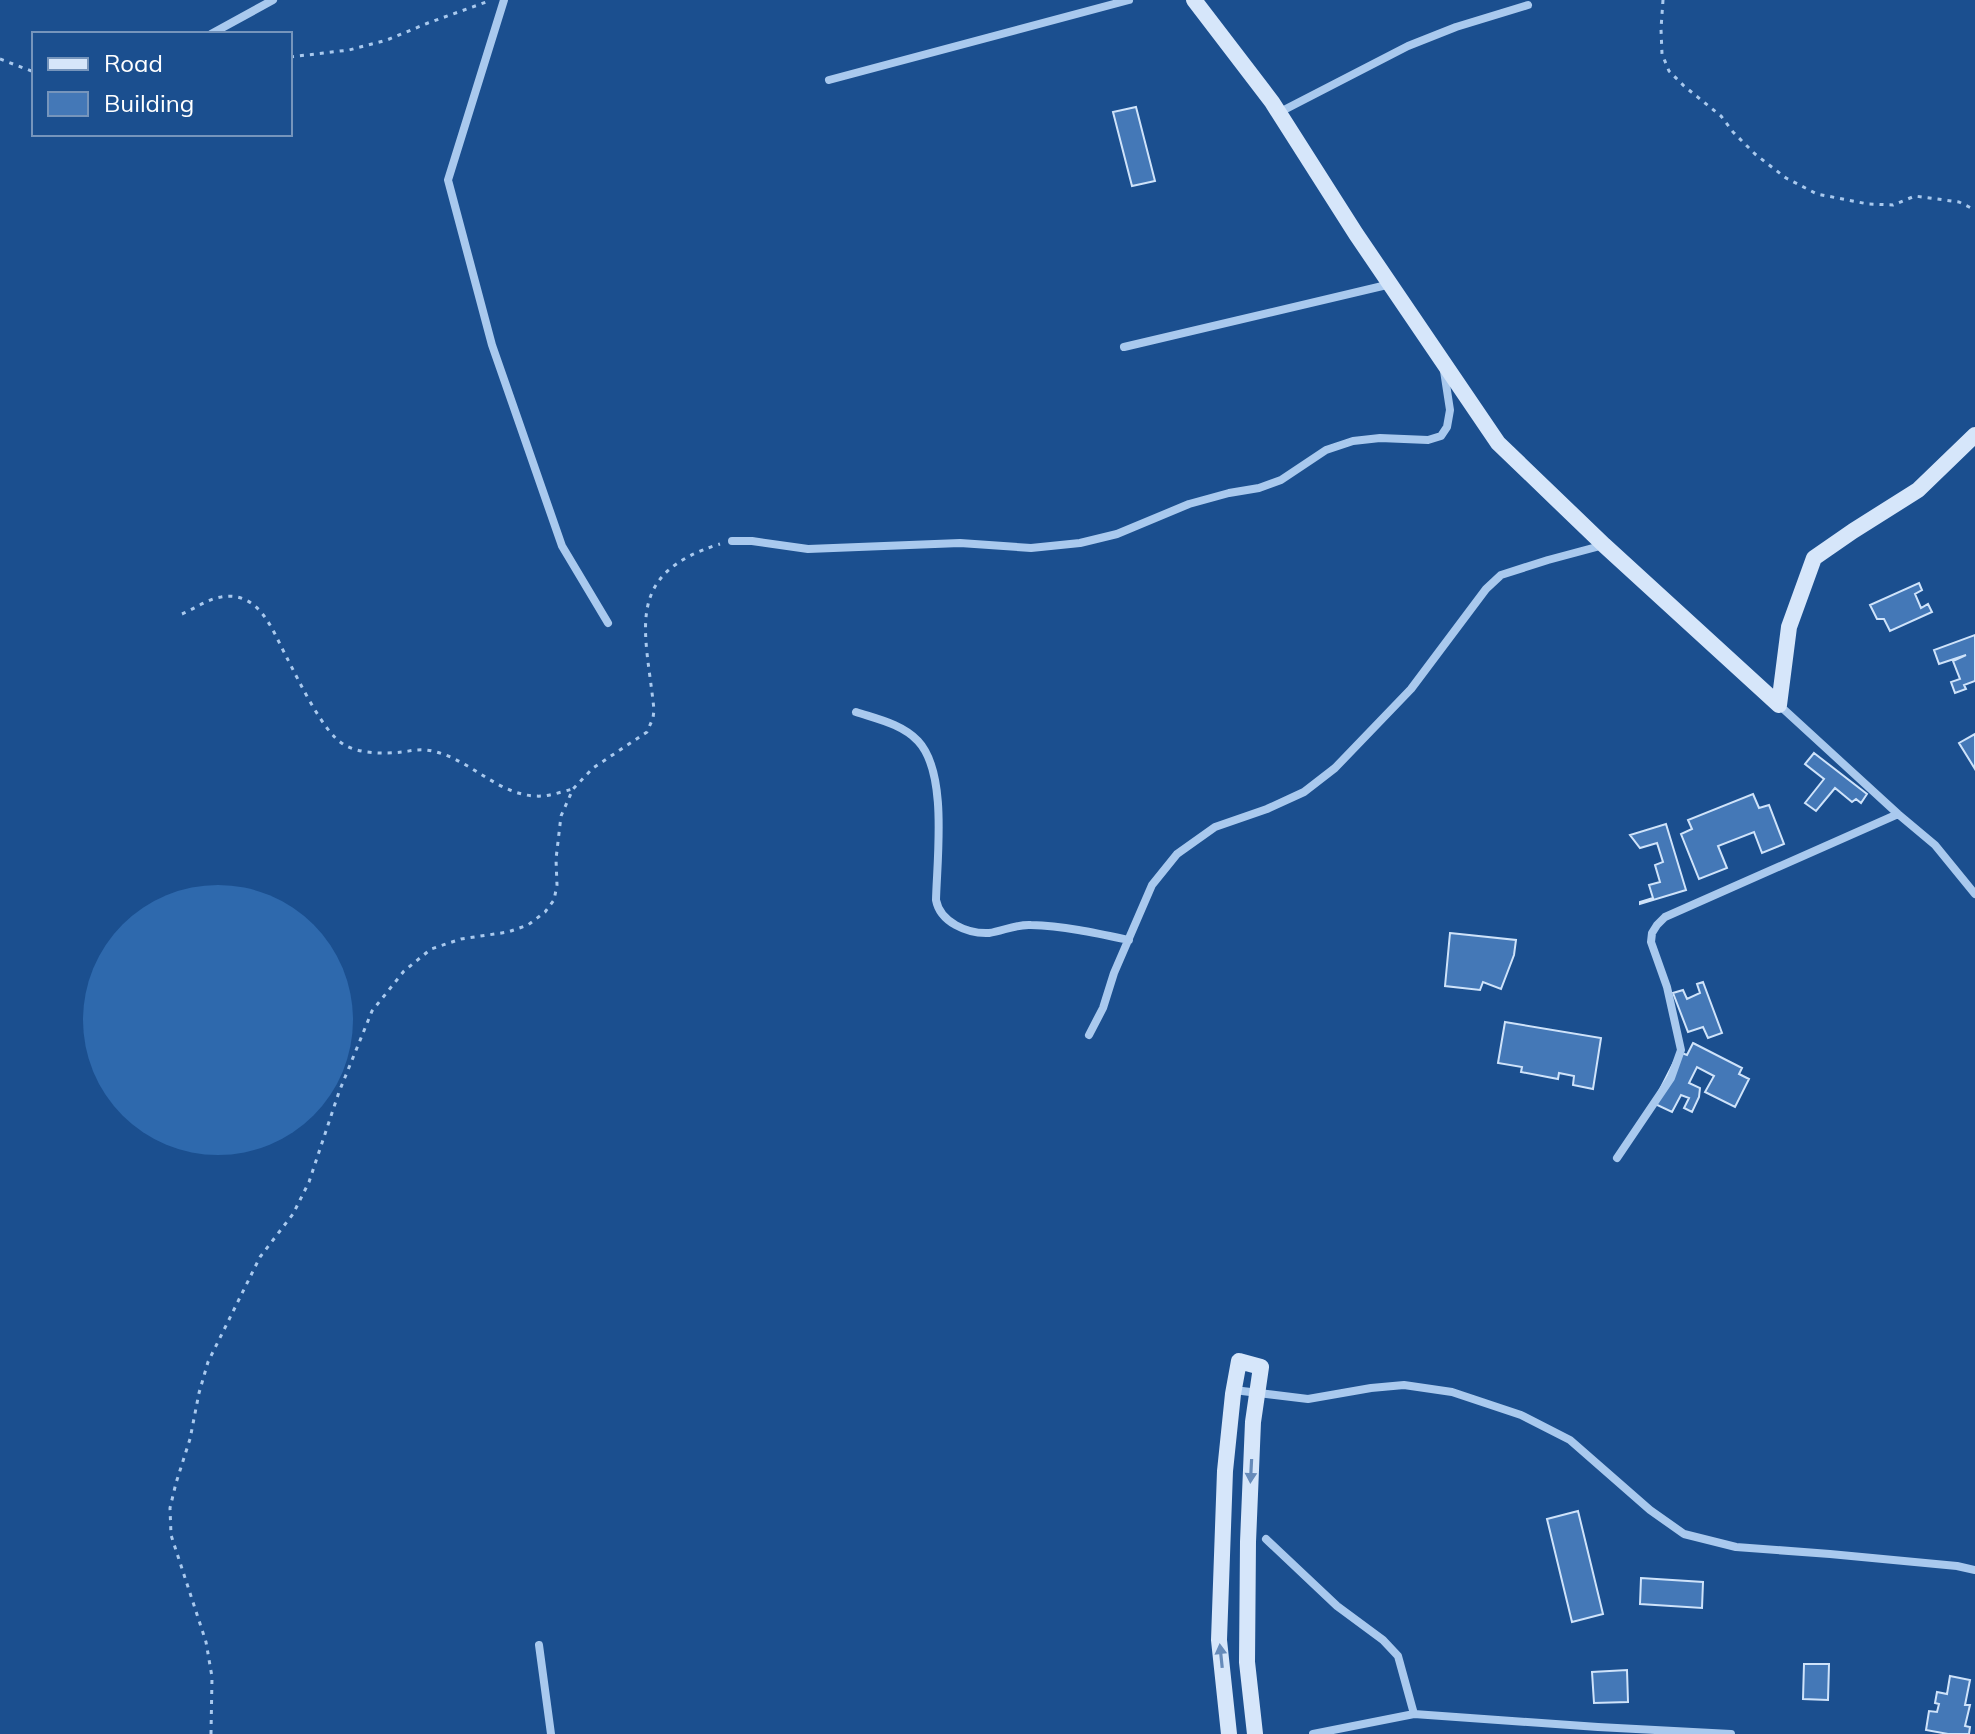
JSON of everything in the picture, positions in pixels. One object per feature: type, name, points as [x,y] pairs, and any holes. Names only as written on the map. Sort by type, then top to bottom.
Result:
[{"type":"street","points":[[215,32],[273,0]]},
{"type":"street","points":[[504,0],[448,180],[492,345],[562,546],[608,623]]},
{"type":"street","points":[[829,80],[1129,0]]},
{"type":"street","points":[[1194,0],[1278,113],[1498,443],[1604,545],[1935,845],[1975,894]]},
{"type":"street","points":[[1278,113],[1408,46],[1456,27],[1528,5]]},
{"type":"street","points":[[1124,347],[1391,284]]},
{"type":"street","points":[[732,541],[808,549],[960,543],[1031,548],[1080,543],[1117,534],[1189,504],[1281,480],[1326,450],[1353,441],[1380,438],[1428,440],[1441,436],[1447,427],[1450,410],[1442,360]]},
{"type":"street","points":[[1779,705],[1789,627],[1814,558],[1918,490],[1975,435]]},
{"type":"street","points":[[1089,1035],[1103,1008],[1114,973],[1152,885],[1177,854],[1215,827],[1304,792],[1335,768],[1411,689],[1493,581],[1512,570],[1604,545]]},
{"type":"street","points":[[856,712],[897,726],[916,739],[927,753],[939,810],[936,900],[943,917],[970,931],[986,933],[1030,924],[1083,930],[1129,940]]},
{"type":"street","points":[[1617,1158],[1671,1078],[1681,1050],[1667,987],[1651,942],[1657,925],[1665,917],[1898,814]]},
{"type":"street","points":[[1229,1734],[1219,1640],[1225,1471],[1239,1361],[1261,1367],[1253,1422],[1248,1542],[1247,1662],[1255,1734]]},
{"type":"street","points":[[1233,1390],[1308,1399],[1404,1385],[1452,1392],[1521,1415],[1570,1440],[1650,1510],[1684,1534],[1736,1547],[1975,1570]]},
{"type":"street","points":[[1266,1539],[1337,1606],[1383,1640],[1398,1656],[1414,1714]]},
{"type":"street","points":[[539,1645],[551,1734]]},
{"type":"street","points":[[1313,1734],[1414,1714],[1731,1734]]},
{"type":"path","points":[[292,57],[349,50],[387,40],[492,0]]},
{"type":"path","points":[[1663,0],[1662,54],[1669,71],[1721,116],[1755,154],[1786,178],[1817,194],[1868,204],[1893,205],[1915,196],[1959,202],[1975,210]]},
{"type":"path","points":[[0,59],[32,71]]},
{"type":"path","points":[[211,1734],[212,1677],[206,1642],[171,1535],[170,1508],[208,1362],[260,1257],[293,1214],[309,1182],[339,1092],[372,1011],[404,971],[431,949],[461,939],[508,932],[528,925],[545,912],[554,900],[561,816],[573,789],[593,768],[647,732],[653,718],[645,622],[648,603],[658,581],[681,561],[732,541]]},
{"type":"path","points":[[182,614],[221,597],[236,597],[254,605],[271,623],[286,657],[326,728],[343,744],[367,752],[399,753],[422,749],[442,753],[498,786],[521,794],[544,796],[573,789]]},
{"type":"shaded area","points":[[218,885],[244,887],[270,895],[314,924],[343,968],[351,994],[351,1046],[343,1072],[314,1116],[270,1145],[244,1153],[218,1155],[192,1153],[166,1145],[122,1116],[93,1072],[85,1046],[83,1020],[85,994],[93,968],[122,924],[166,895],[192,887]]},
{"type":"building","points":[[1136,107],[1155,181],[1132,186],[1113,112]]},
{"type":"building","points":[[1919,583],[1922,590],[1915,594],[1921,608],[1928,604],[1932,612],[1890,631],[1884,619],[1877,619],[1870,605]]},
{"type":"building","points":[[1975,635],[1975,681],[1955,693],[1951,682],[1960,679],[1953,661],[1966,655],[1939,664],[1934,650]]},
{"type":"building","points":[[1975,734],[1975,769],[1959,743]]},
{"type":"building","points":[[1814,753],[1867,794],[1861,803],[1856,799],[1852,802],[1835,788],[1816,811],[1805,803],[1824,779],[1805,764]]},
{"type":"building","points":[[1753,794],[1759,808],[1769,805],[1784,844],[1762,853],[1754,832],[1718,846],[1727,868],[1699,879],[1681,834],[1692,829],[1688,820]]},
{"type":"building","points":[[1666,824],[1686,890],[1640,904],[1653,898],[1649,885],[1660,882],[1655,865],[1663,862],[1657,843],[1640,848],[1630,835]]},
{"type":"building","points":[[1450,933],[1516,940],[1514,955],[1501,989],[1483,982],[1480,990],[1445,986]]},
{"type":"building","points":[[1703,982],[1722,1033],[1708,1038],[1703,1027],[1688,1032],[1673,993],[1683,990],[1687,999],[1700,993],[1697,984]]},
{"type":"building","points":[[1505,1022],[1601,1038],[1593,1089],[1573,1085],[1574,1076],[1559,1073],[1558,1079],[1521,1072],[1522,1067],[1498,1063]]},
{"type":"building","points":[[1693,1043],[1742,1068],[1739,1074],[1749,1079],[1735,1107],[1705,1092],[1714,1076],[1697,1067],[1689,1083],[1700,1088],[1692,1112],[1684,1108],[1689,1098],[1681,1095],[1672,1112],[1653,1103],[1679,1052],[1687,1055]]},
{"type":"building","points":[[1578,1511],[1603,1614],[1572,1622],[1547,1519]]},
{"type":"building","points":[[1641,1578],[1703,1582],[1702,1608],[1640,1604]]},
{"type":"building","points":[[1804,1664],[1829,1664],[1828,1700],[1803,1699]]},
{"type":"building","points":[[1627,1670],[1628,1702],[1594,1703],[1592,1672]]},
{"type":"building","points":[[1950,1676],[1970,1680],[1965,1705],[1970,1705],[1965,1726],[1970,1727],[1969,1734],[1926,1730],[1929,1711],[1937,1712],[1937,1692],[1947,1694]]}]
